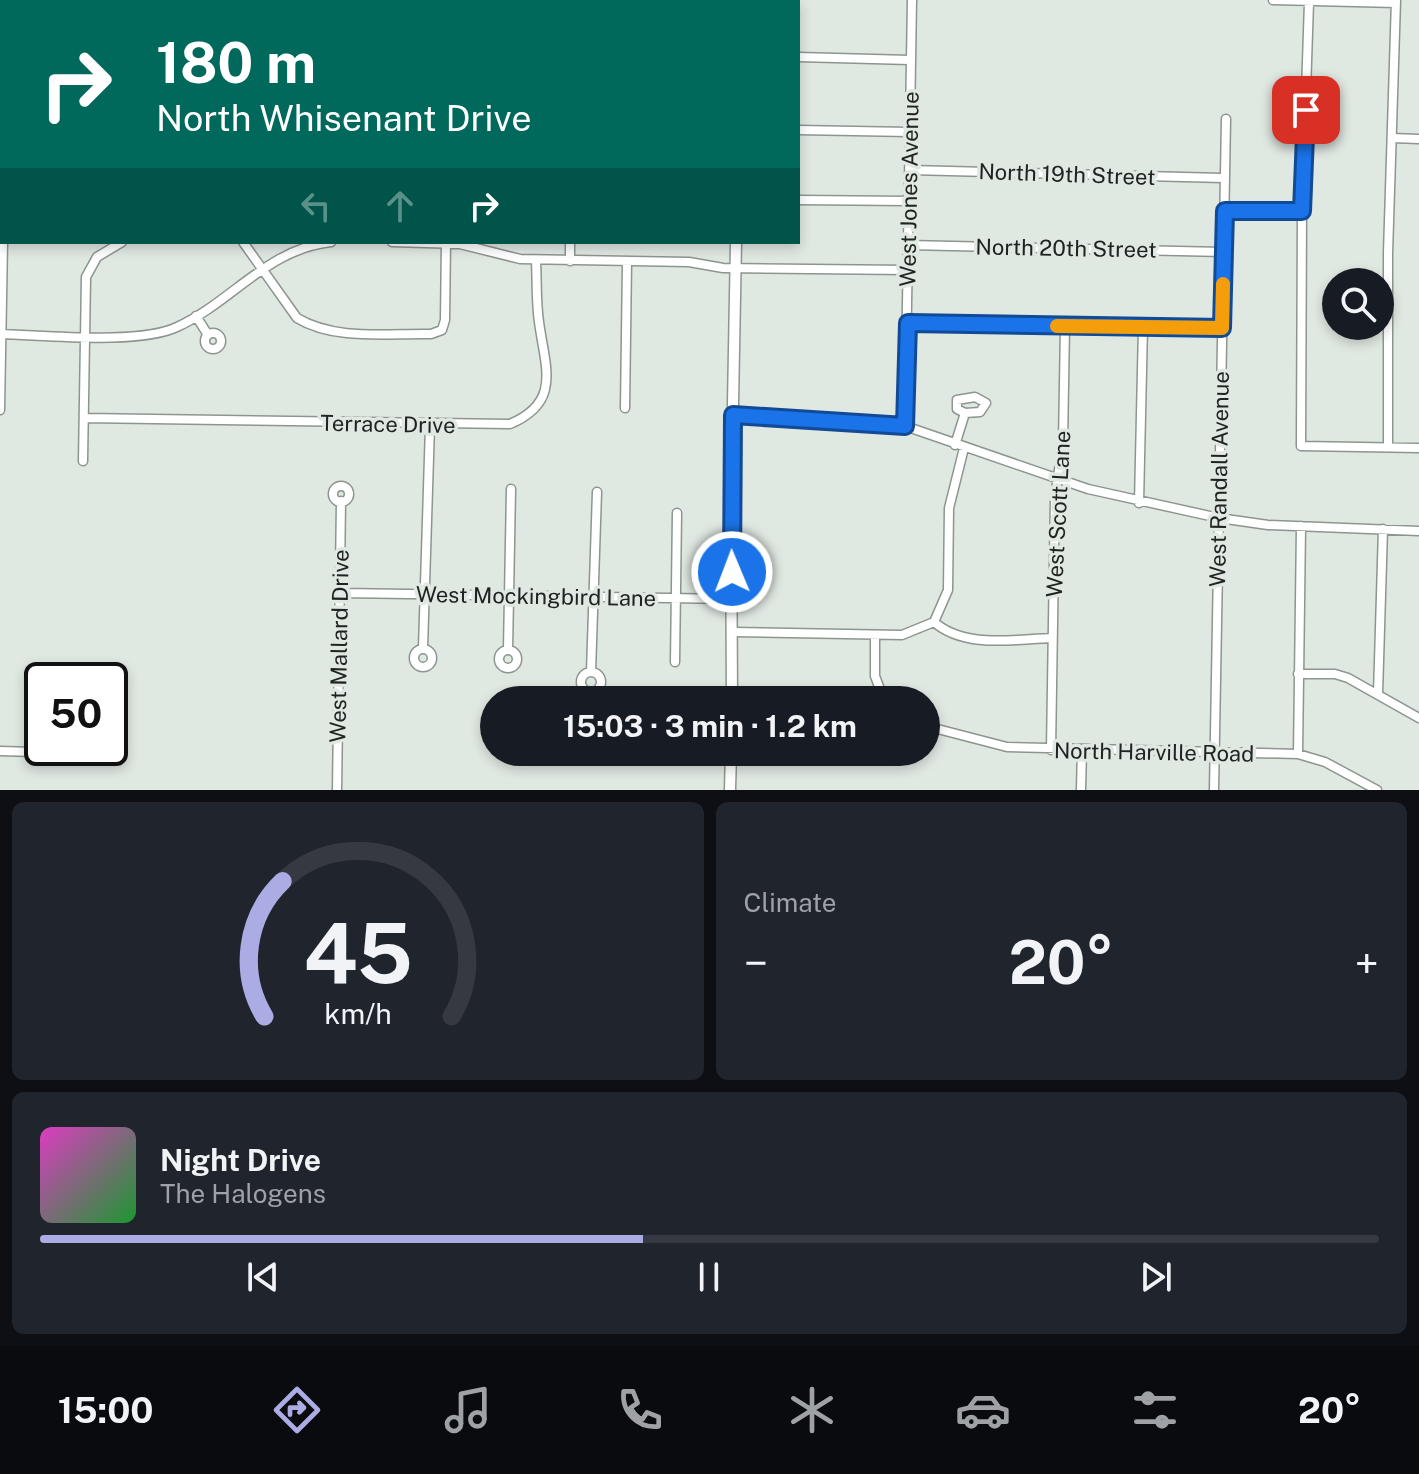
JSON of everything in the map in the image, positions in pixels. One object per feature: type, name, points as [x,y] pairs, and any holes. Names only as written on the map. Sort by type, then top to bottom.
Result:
[{"type":"main road","points":[[732,686],[736,244]]},
{"type":"main road","points":[[730,790],[731,766]]},
{"type":"street","name":"West Jones Avenue","points":[[905,426],[912,0]]},
{"type":"street","points":[[1273,0],[1396,2],[1388,447]]},
{"type":"street","points":[[1309,2],[1302,211],[1301,446],[1419,448]]},
{"type":"street","points":[[800,57],[910,60]]},
{"type":"street","name":"West Randall Avenue","points":[[1214,790],[1226,119]]},
{"type":"street","points":[[800,130],[910,132]]},
{"type":"street","points":[[1392,138],[1419,139]]},
{"type":"street","name":"North 19th Street","points":[[910,170],[1223,178]]},
{"type":"street","points":[[800,200],[909,201]]},
{"type":"street","points":[[1225,211],[1302,211]]},
{"type":"street","points":[[0,410],[3,244]]},
{"type":"street","points":[[83,461],[86,277],[90,266],[107,249],[118,244]]},
{"type":"street","points":[[244,244],[297,318],[309,325],[331,332],[431,334],[442,330],[445,320],[446,244]]},
{"type":"street","points":[[1,334],[160,333],[196,316],[261,268],[303,248],[322,244]]},
{"type":"street","points":[[478,244],[507,256],[536,260],[907,270]]},
{"type":"street","points":[[570,244],[570,261]]},
{"type":"street","name":"North 20th Street","points":[[908,245],[1224,252]]},
{"type":"street","name":"Terrace Drive","points":[[84,418],[510,424],[540,403],[547,377],[539,322],[536,260]]},
{"type":"street","points":[[625,408],[627,262]]},
{"type":"street","points":[[196,316],[208,335]]},
{"type":"street","points":[[908,323],[1222,328]]},
{"type":"street","name":"West Scott Lane","points":[[1051,750],[1057,479],[1063,443],[1065,326]]},
{"type":"street","points":[[1139,503],[1143,326]]},
{"type":"street","points":[[733,632],[913,634],[934,622],[948,590],[949,508],[965,413]]},
{"type":"street","points":[[733,415],[905,426],[1057,479],[1139,503],[1219,518],[1301,526],[1419,531]]},
{"type":"street","points":[[423,648],[430,425]]},
{"type":"street","points":[[508,650],[511,489]]},
{"type":"street","points":[[591,672],[597,492]]},
{"type":"street","name":"West Mallard Drive","points":[[337,790],[341,501]]},
{"type":"street","points":[[675,662],[677,513]]},
{"type":"street","points":[[1298,754],[1301,526]]},
{"type":"street","points":[[1378,694],[1383,529]]},
{"type":"street","name":"West Mockingbird Lane","points":[[341,593],[732,599]]},
{"type":"street","points":[[934,622],[943,630],[970,640],[1052,638]]},
{"type":"street","points":[[875,635],[875,676],[879,686]]},
{"type":"street","points":[[1298,674],[1335,674],[1419,718]]},
{"type":"street","name":"North Harville Road","points":[[940,730],[1007,747],[1051,750],[1298,754],[1325,762],[1377,790]]},
{"type":"street","points":[[1081,789],[1082,750]]},
{"type":"street","points":[[0,751],[24,752]]},
{"type":"slow traffic","points":[[1057,326],[1222,328],[1223,284]]},
{"type":"route","points":[[732,572],[733,415],[905,426],[908,323],[1222,328],[1225,211],[1302,211],[1306,110]]}]
